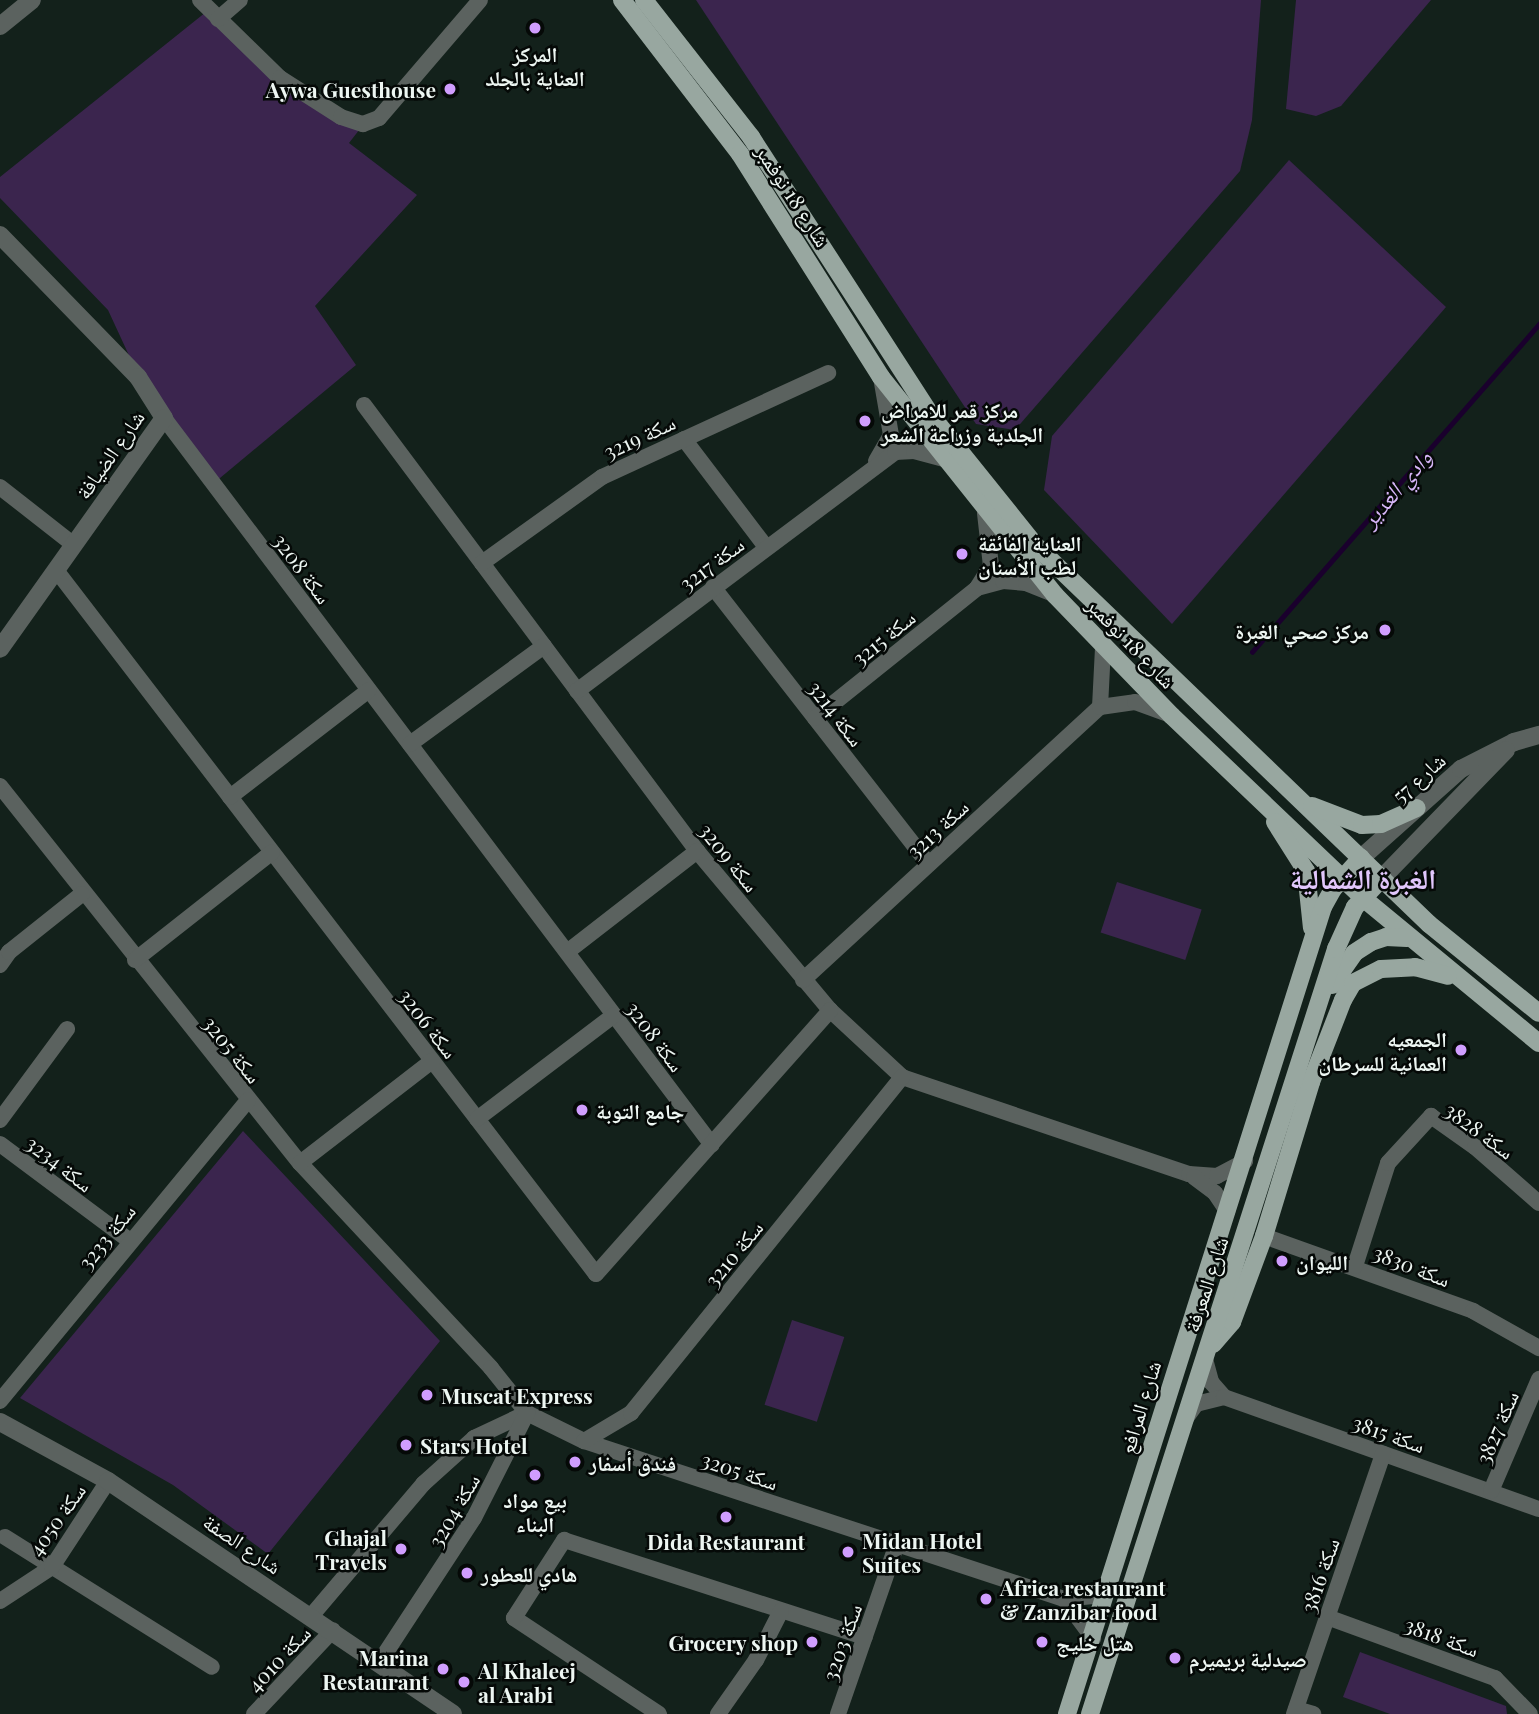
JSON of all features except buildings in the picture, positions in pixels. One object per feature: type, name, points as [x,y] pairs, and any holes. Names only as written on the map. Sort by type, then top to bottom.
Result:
[{"type":"main road","name":"شارع 18 نوفمبر","points":[[622,0],[740,154],[881,377],[985,513],[1055,595],[1103,648],[1172,716],[1253,790],[1363,898],[1407,938],[1539,1043]]},
{"type":"main road","name":"شارع 18 نوفمبر","points":[[644,0],[751,137],[876,334],[971,467],[1036,546],[1429,924],[1539,1013]]},
{"type":"main road","points":[[1253,790],[1306,871],[1311,897],[1309,949]]},
{"type":"main road","points":[[1299,799],[1362,825],[1381,824],[1417,808]]},
{"type":"main road","points":[[1342,878],[1361,858]]},
{"type":"main road","name":"شارع المرافع","points":[[1068,1714],[1112,1578],[1170,1381],[1245,1161],[1309,949],[1323,907],[1342,878]]},
{"type":"main road","name":"شارع المعرفة","points":[[1090,1714],[1345,925],[1363,898],[1382,878]]},
{"type":"main road","points":[[1321,1003],[1354,953],[1386,937],[1407,938]]},
{"type":"main road","points":[[1206,1354],[1232,1322],[1264,1236],[1311,1082],[1353,983],[1374,972],[1399,967],[1455,977]]},
{"type":"street","points":[[0,26],[32,0]]},
{"type":"street","points":[[200,0],[280,78],[341,117],[363,124],[379,118],[480,0]]},
{"type":"street","points":[[218,19],[240,0]]},
{"type":"street","name":"شارع الضيافة","points":[[0,234],[138,377],[164,418],[0,649]]},
{"type":"street","name":"سكة 3219","points":[[482,563],[601,477],[828,373]]},
{"type":"street","name":"سكة 3217","points":[[870,468],[891,435],[881,377]]},
{"type":"street","name":"سكة 3209","points":[[363,405],[697,851],[830,1010],[902,1077],[1189,1174],[1216,1193],[1227,1211]]},
{"type":"street","name":"سكة 3208","points":[[164,418],[712,1145]]},
{"type":"street","points":[[684,439],[766,547]]},
{"type":"street","name":"سكة 3217","points":[[577,691],[870,468],[895,452],[914,451],[943,459]]},
{"type":"street","points":[[0,487],[74,545]]},
{"type":"street","name":"سكة 3215","points":[[815,718],[977,588],[991,566],[985,513]]},
{"type":"street","name":"سكة 3206","points":[[56,570],[596,1274],[712,1145]]},
{"type":"street","name":"سكة 3215","points":[[977,588],[1003,581],[1026,583],[1055,595]]},
{"type":"street","name":"سكة 3214","points":[[713,587],[929,864]]},
{"type":"street","points":[[410,744],[544,646]]},
{"type":"street","points":[[1103,648],[1105,678],[1100,707],[1135,702],[1172,716]]},
{"type":"street","points":[[230,797],[369,690]]},
{"type":"street","name":"سكة 3213","points":[[803,980],[1100,707]]},
{"type":"street","name":"شارع 57","points":[[1361,858],[1461,769],[1514,742],[1539,735]]},
{"type":"street","name":"شارع 57","points":[[1382,878],[1514,742]]},
{"type":"street","name":"سكة 3205","points":[[0,786],[82,894],[300,1163],[491,1368],[527,1413],[584,1441],[1064,1599]]},
{"type":"street","points":[[566,952],[697,851]]},
{"type":"street","points":[[135,960],[272,852]]},
{"type":"street","points":[[0,965],[9,952],[82,894]]},
{"type":"street","points":[[712,1145],[830,1010]]},
{"type":"street","points":[[477,1119],[614,1016]]},
{"type":"street","points":[[0,1120],[67,1029]]},
{"type":"street","points":[[300,1163],[432,1060]]},
{"type":"street","name":"سكة 3210","points":[[584,1441],[631,1413],[902,1077]]},
{"type":"street","name":"سكة 3233","points":[[0,1401],[129,1240],[248,1100]]},
{"type":"street","name":"سكة 3828","points":[[1355,1266],[1388,1163],[1431,1116],[1475,1147],[1539,1203]]},
{"type":"street","name":"سكة 3234","points":[[0,1144],[129,1240]]},
{"type":"street","name":"سكة 3209","points":[[1189,1174],[1217,1175],[1245,1161]]},
{"type":"street","name":"سكة 3830","points":[[1264,1236],[1355,1266],[1473,1311],[1539,1348]]},
{"type":"street","points":[[1186,1418],[1196,1404],[1224,1397],[1211,1382],[1206,1354]]},
{"type":"street","name":"سكة 3827","points":[[1491,1491],[1539,1379]]},
{"type":"street","name":"سكة 3815","points":[[1224,1397],[1539,1509]]},
{"type":"street","name":"سكة 3204","points":[[312,1615],[422,1484],[474,1438],[527,1413]]},
{"type":"street","name":"سكة 3204","points":[[379,1663],[474,1518],[527,1413]]},
{"type":"street","name":"شارع الصفة","points":[[0,1422],[108,1481],[312,1615],[453,1714]]},
{"type":"street","name":"سكة 3816","points":[[1314,1714],[1295,1712],[1383,1454]]},
{"type":"street","name":"سكة 4050","points":[[0,1601],[52,1567],[108,1481]]},
{"type":"street","points":[[5,1537],[212,1667]]},
{"type":"street","points":[[659,1714],[514,1618],[564,1540],[865,1637]]},
{"type":"street","name":"سكة 3203","points":[[838,1714],[897,1544]]},
{"type":"street","points":[[1064,1599],[1093,1596],[1112,1578]]},
{"type":"street","points":[[1064,1599],[1093,1638]]},
{"type":"street","points":[[719,1714],[756,1660],[780,1611]]},
{"type":"street","name":"سكة 3818","points":[[1327,1617],[1495,1678],[1530,1714]]},
{"type":"street","name":"سكة 4010","points":[[254,1714],[333,1630]]},
{"type":"shaded area","points":[[696,0],[1261,0],[1252,120],[1240,171],[1015,430],[976,424]]},
{"type":"shaded area","points":[[1296,0],[1431,0],[1341,106],[1316,116],[1286,109]]},
{"type":"shaded area","points":[[206,12],[280,79],[363,125],[349,143],[417,195],[315,306],[356,365],[214,483],[139,377],[108,310],[0,198],[0,177]]},
{"type":"shaded area","points":[[1289,160],[1446,307],[1172,624],[1044,490],[1052,436]]},
{"type":"shaded area","points":[[1117,882],[1202,910],[1185,960],[1101,932]]},
{"type":"shaded area","points":[[243,1131],[440,1341],[268,1554],[173,1485],[20,1398]]},
{"type":"shaded area","points":[[792,1320],[844,1337],[817,1422],[764,1405]]},
{"type":"shaded area","points":[[1360,1652],[1506,1706],[1507,1714],[1390,1714],[1343,1697]]},
{"type":"waterway","name":"وادي الغدير","points":[[1252,652],[1539,324]]},
{"type":"place","name":"المركز العناية بالجلد","points":[[535,28]]},
{"type":"place","name":"Aywa Guesthouse","points":[[450,89]]},
{"type":"place","name":"مركز قمر للامراض الجلدية وزراعة الشعر","points":[[865,421]]},
{"type":"place","name":"العناية الفائقة لطب الأسنان","points":[[962,554]]},
{"type":"place","name":"مركز صحي الغبرة","points":[[1385,630]]},
{"type":"place","name":"الجمعيه العمانية للسرطان","points":[[1461,1050]]},
{"type":"place","name":"جامع التوبة","points":[[582,1110]]},
{"type":"place","name":"الليوان","points":[[1282,1261]]},
{"type":"place","name":"Muscat Express","points":[[427,1395]]},
{"type":"place","name":"Stars Hotel","points":[[406,1445]]},
{"type":"place","name":"فندق أسفار","points":[[575,1462]]},
{"type":"place","name":"بيع مواد البناء","points":[[535,1475]]},
{"type":"place","name":"Dida Restaurant","points":[[726,1517]]},
{"type":"place","name":"Ghajal Travels","points":[[401,1549]]},
{"type":"place","name":"Midan Hotel Suites","points":[[848,1552]]},
{"type":"place","name":"هادي للعطور","points":[[467,1573]]},
{"type":"place","name":"Africa restaurant & Zanzibar food","points":[[986,1599]]},
{"type":"place","name":"Grocery shop","points":[[812,1642]]},
{"type":"place","name":"هتل خلیج","points":[[1042,1642]]},
{"type":"place","name":"صيدلية بريميرم","points":[[1175,1658]]},
{"type":"place","name":"Marina Restaurant","points":[[443,1669]]},
{"type":"place","name":"Al Khaleej al Arabi","points":[[464,1682]]},
{"type":"district","name":"الغبرة الشمالية","points":[[1363,878]]}]
